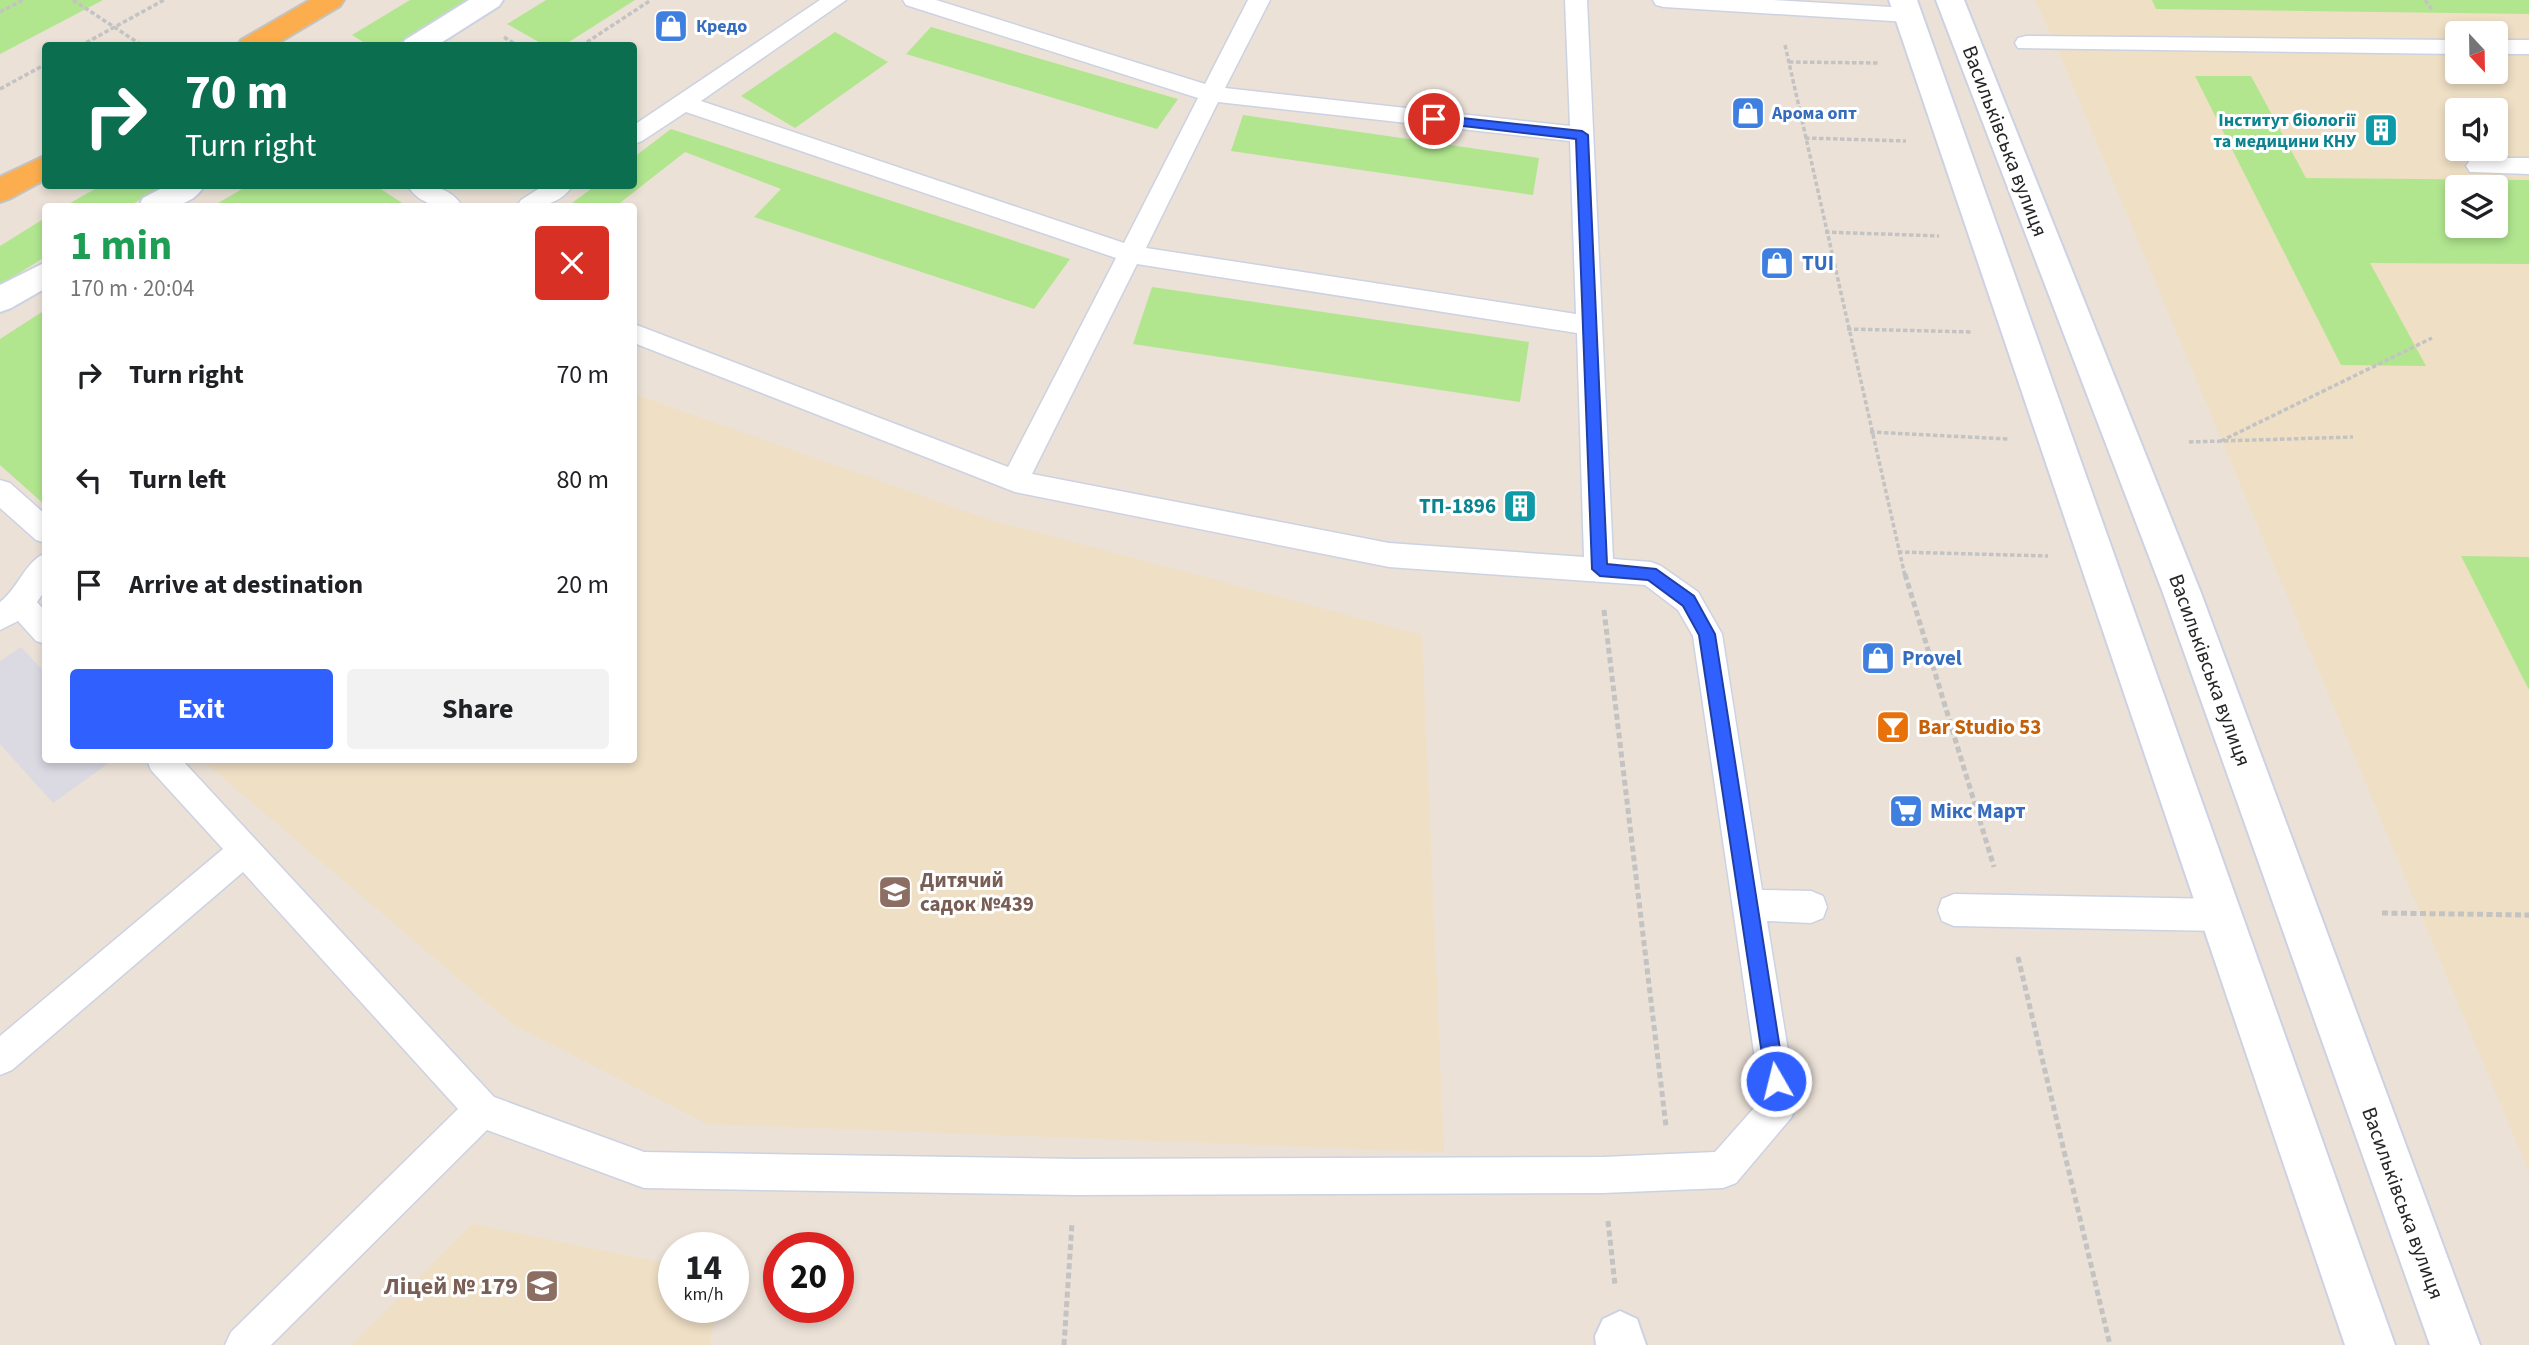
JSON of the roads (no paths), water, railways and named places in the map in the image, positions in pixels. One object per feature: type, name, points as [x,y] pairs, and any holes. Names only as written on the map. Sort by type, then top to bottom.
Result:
[{"type":"highway","points":[[258,42],[330,0]]},
{"type":"highway","points":[[0,191],[42,166]]},
{"type":"main road","points":[[421,42],[489,0]]},
{"type":"main road","name":"Васильківська вулиця","points":[[1950,0],[2182,593],[2455,1345]]},
{"type":"main road","points":[[1905,7],[2370,1345]]},
{"type":"main road","points":[[159,203],[184,189]]},
{"type":"main road","points":[[0,300],[42,275]]},
{"type":"lane","points":[[637,134],[835,0]]},
{"type":"lane","points":[[914,0],[1211,94],[1582,135]]},
{"type":"lane","points":[[1015,481],[1259,0]]},
{"type":"lane","points":[[1576,0],[1600,569]]},
{"type":"lane","points":[[1664,0],[1776,6],[1905,7]]},
{"type":"lane","points":[[2026,43],[2445,47]]},
{"type":"lane","points":[[2508,47],[2529,47]]},
{"type":"lane","points":[[683,103],[1130,254],[1590,326]]},
{"type":"lane","points":[[2478,166],[2529,166]]},
{"type":"lane","points":[[424,189],[446,203]]},
{"type":"lane","points":[[534,203],[555,189]]},
{"type":"lane","points":[[165,763],[482,1110],[644,1170],[1075,1177],[1603,1175],[1723,1170],[1779,1106],[1707,634],[1688,601],[1651,574],[1389,555],[1015,481],[637,335]]},
{"type":"lane","points":[[0,491],[42,528]]},
{"type":"lane","points":[[42,570],[10,611],[42,630]]},
{"type":"lane","points":[[0,1058],[245,850]]},
{"type":"lane","points":[[1749,905],[1811,906]]},
{"type":"lane","points":[[1954,910],[2221,915]]},
{"type":"lane","points":[[244,1345],[482,1110]]},
{"type":"place","name":"Кредо","points":[[671,26]]},
{"type":"place","name":"Арома опт","points":[[1748,113]]},
{"type":"place","name":"Інститут біології та медицини КНУ","points":[[2381,130]]},
{"type":"place","name":"TUI","points":[[1777,263]]},
{"type":"place","name":"ТП-1896","points":[[1520,506]]},
{"type":"place","name":"Provel","points":[[1878,658]]},
{"type":"place","name":"Bar Studio 53","points":[[1893,727]]},
{"type":"place","name":"Мікс Март","points":[[1906,811]]},
{"type":"place","name":"Дитячий садок №439","points":[[895,892]]},
{"type":"place","name":"Ліцей № 179","points":[[542,1286]]}]
